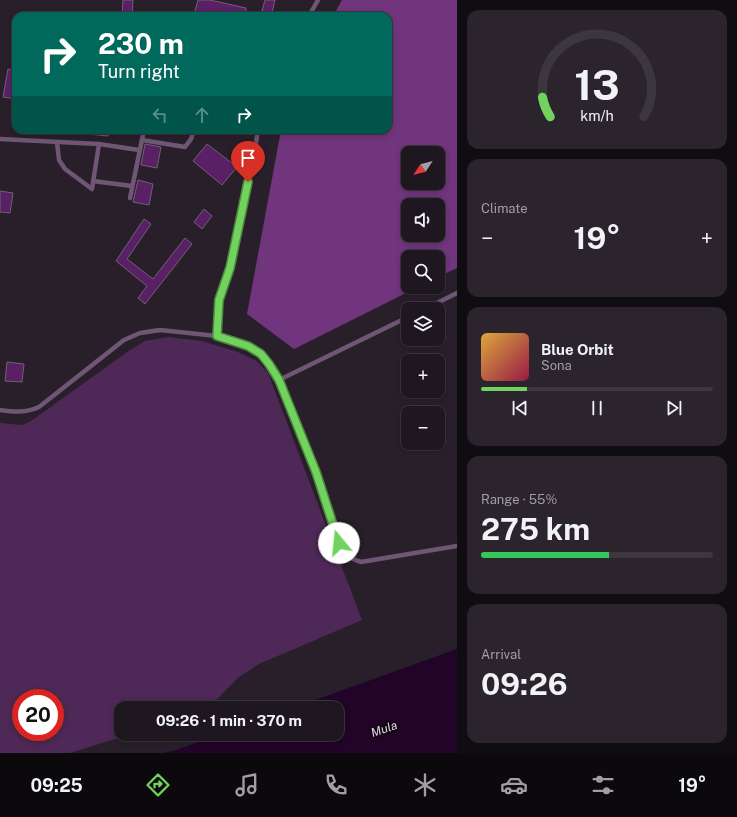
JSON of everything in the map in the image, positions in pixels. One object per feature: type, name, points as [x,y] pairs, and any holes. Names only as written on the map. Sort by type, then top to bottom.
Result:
[{"type":"lane","points":[[311,12],[318,0]]},
{"type":"lane","points":[[130,198],[143,134]]},
{"type":"lane","points":[[142,140],[185,147],[192,139],[193,134]]},
{"type":"lane","points":[[217,336],[219,300],[230,268],[257,134]]},
{"type":"lane","points":[[0,139],[99,144],[139,150]]},
{"type":"lane","points":[[57,142],[58,160],[65,170],[92,189],[99,144]]},
{"type":"lane","points":[[93,181],[132,186]]},
{"type":"lane","points":[[439,302],[457,293]]},
{"type":"lane","points":[[279,380],[401,320]]},
{"type":"lane","points":[[0,410],[14,412],[30,411],[40,407],[124,340],[140,333],[160,330],[217,336],[248,346],[261,354],[279,380],[316,472],[339,543],[344,552],[351,559],[361,562],[457,546]]},
{"type":"shaded area","points":[[342,0],[457,0],[457,268],[445,274],[445,250],[401,250],[401,294],[404,294],[294,349],[247,314],[280,134],[392,134],[392,12],[335,12]]},
{"type":"shaded area","points":[[168,337],[202,341],[238,352],[257,361],[268,373],[362,620],[259,664],[239,677],[213,701],[114,701],[114,739],[70,753],[0,753],[0,423],[22,425],[31,421],[130,350],[145,341]]},
{"type":"water","name":"Mula","points":[[457,649],[457,753],[164,753],[201,741],[344,741],[344,701],[312,701]]},
{"type":"building","points":[[123,0],[133,0],[132,12],[122,12]]},
{"type":"building","points":[[198,0],[210,0],[246,8],[246,12],[195,11]]},
{"type":"building","points":[[265,0],[275,0],[272,12],[262,11]]},
{"type":"building","points":[[8,69],[12,70],[12,98],[3,97]]},
{"type":"building","points":[[88,134],[108,134],[108,136]]},
{"type":"building","points":[[145,144],[161,147],[157,168],[141,165]]},
{"type":"building","points":[[207,144],[237,167],[222,185],[193,161]]},
{"type":"building","points":[[138,180],[153,184],[149,205],[133,202]]},
{"type":"building","points":[[0,191],[13,193],[10,213],[0,212]]},
{"type":"building","points":[[204,209],[212,216],[202,229],[194,222]]},
{"type":"building","points":[[144,219],[151,224],[127,259],[153,279],[185,238],[192,244],[145,304],[138,298],[147,286],[116,261]]},
{"type":"building","points":[[7,362],[24,364],[22,382],[5,381]]},
{"type":"route","points":[[248,182],[230,268],[219,300],[217,336],[248,346],[261,354],[279,380],[316,472],[339,543]]}]
